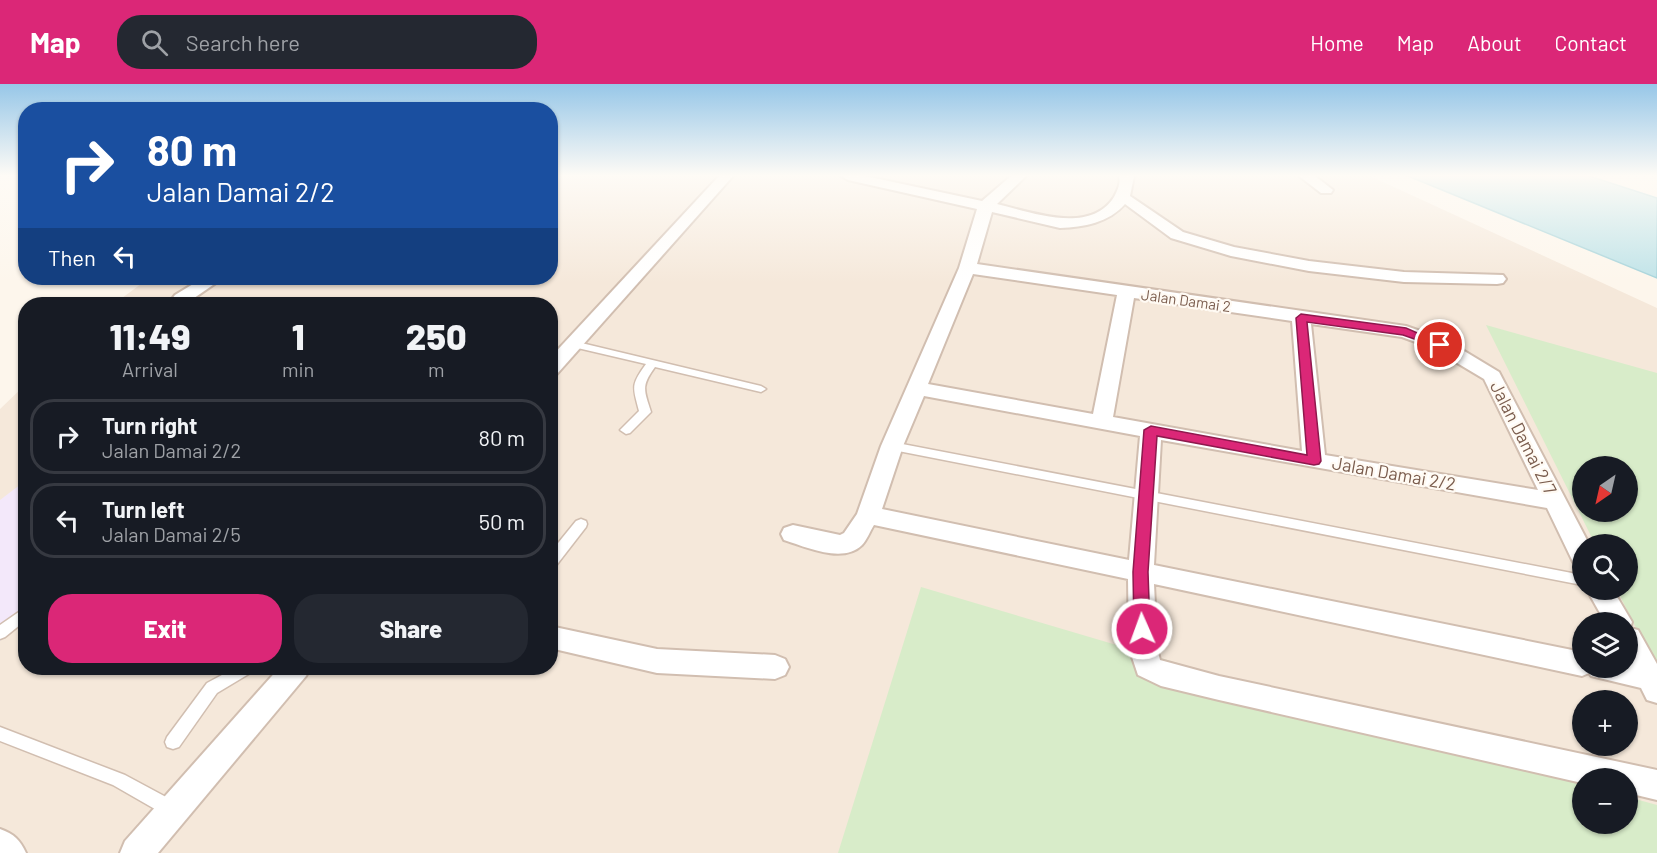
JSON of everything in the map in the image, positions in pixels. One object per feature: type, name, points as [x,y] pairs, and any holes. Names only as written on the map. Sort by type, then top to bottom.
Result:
[{"type":"street","points":[[558,361],[693,212]]},
{"type":"street","points":[[793,534],[831,544],[843,544],[853,539],[868,515],[892,446],[967,268],[984,212]]},
{"type":"street","points":[[1012,212],[1060,223],[1083,223],[1110,212]]},
{"type":"street","points":[[1145,212],[1177,235],[1231,251],[1309,266],[1404,277],[1497,279]]},
{"type":"street","points":[[1271,242],[1309,266]]},
{"type":"street","name":"Jalan Damai 2","points":[[967,268],[1406,332]]},
{"type":"street","points":[[185,297],[203,285]]},
{"type":"street","points":[[1102,421],[1126,292]]},
{"type":"street","points":[[1301,318],[1314,461]]},
{"type":"street","name":"Jalan Damai 2/7","points":[[1406,332],[1467,358],[1492,376],[1572,536]]},
{"type":"street","name":"Jalan Damai 2/2","points":[[916,388],[1314,461],[1554,501]]},
{"type":"street","points":[[1151,430],[1141,572],[1143,648],[1148,667],[1161,674],[1657,785]]},
{"type":"street","points":[[868,515],[1572,662]]},
{"type":"street","points":[[558,639],[605,651],[657,660],[775,667]]},
{"type":"street","points":[[1638,656],[1653,684]]},
{"type":"street","points":[[137,853],[289,675]]},
{"type":"street","points":[[1634,678],[1653,684]]},
{"type":"street","points":[[0,845],[9,853]]},
{"type":"lane","points":[[573,344],[761,389]]},
{"type":"lane","points":[[626,430],[645,412],[638,387],[641,378],[652,363]]},
{"type":"lane","points":[[892,446],[1572,578]]},
{"type":"lane","points":[[558,553],[581,524]]},
{"type":"lane","points":[[0,633],[18,618]]},
{"type":"lane","points":[[174,741],[212,688],[235,675]]},
{"type":"lane","points":[[0,734],[119,780],[174,811]]},
{"type":"shaded area","points":[[558,212],[1448,212],[1657,308],[1657,853],[0,853],[0,409],[18,392],[18,675],[558,675],[558,297],[123,297],[140,285],[558,285]]},
{"type":"shaded area","points":[[18,486],[18,626],[0,641],[0,500]]},
{"type":"green space","points":[[1486,325],[1657,373],[1657,670],[1638,632],[1638,612],[1628,612],[1622,600],[1638,600],[1638,534],[1590,534],[1584,522],[1638,522],[1638,456],[1572,456],[1572,498]]},
{"type":"green space","points":[[921,587],[1572,780],[1572,834],[1638,834],[1638,800],[1657,805],[1657,853],[838,853]]},
{"type":"water","points":[[1496,212],[1657,212],[1657,278]]},
{"type":"route","points":[[1142,629],[1141,572],[1151,430],[1314,461],[1301,318],[1406,332],[1440,345]]}]
